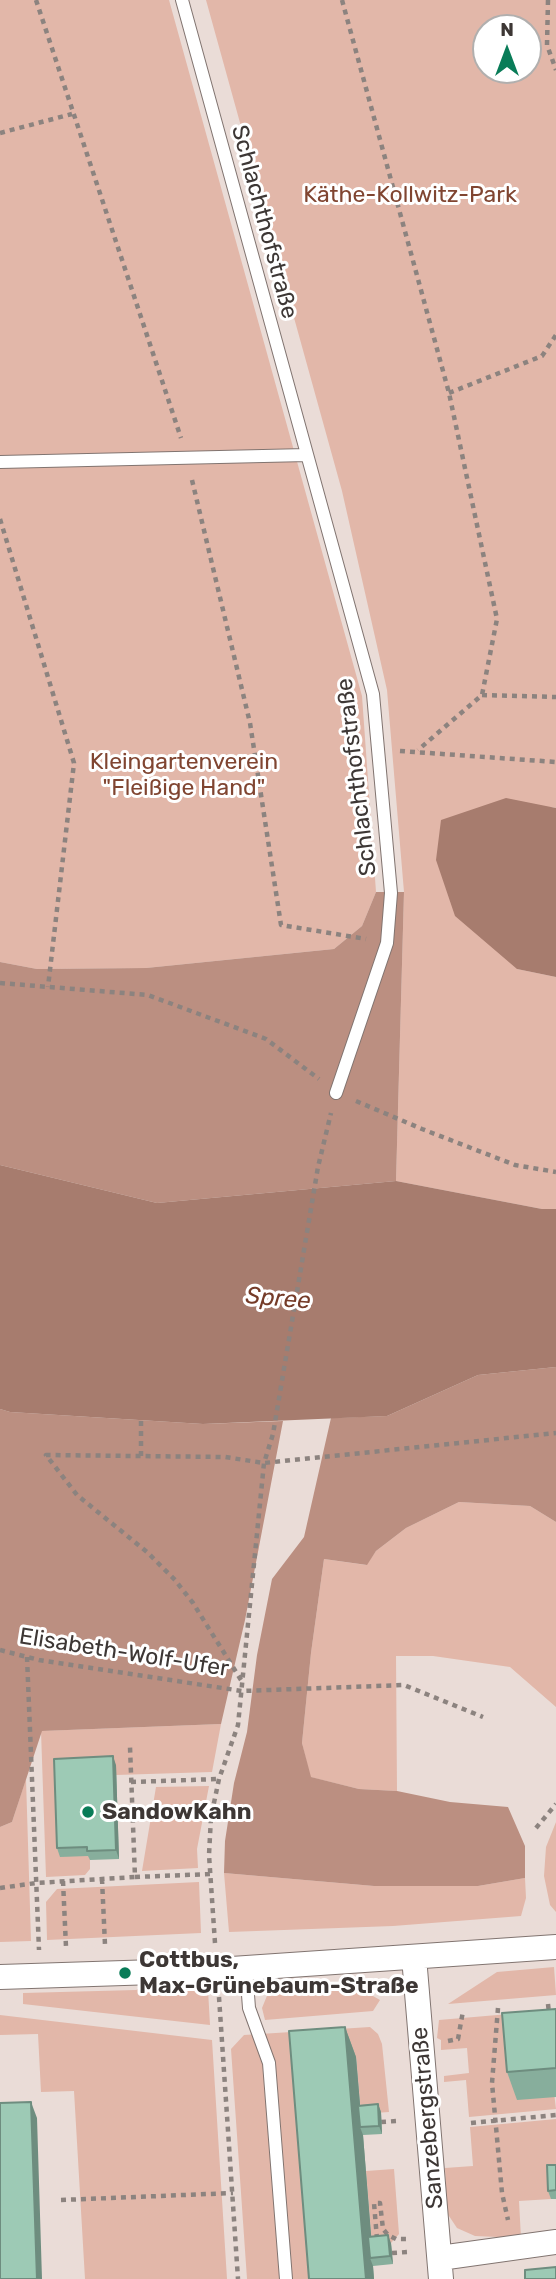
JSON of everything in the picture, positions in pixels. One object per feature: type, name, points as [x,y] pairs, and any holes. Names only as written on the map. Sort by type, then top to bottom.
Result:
[{"type":"street","points":[[0,1977],[246,1968],[556,1947]]},
{"type":"street","name":"Sanzebergstraße","points":[[414,1957],[441,2269]]},
{"type":"street","points":[[441,2269],[514,2248],[556,2242]]},
{"type":"lane","name":"Schlachthofstraße","points":[[182,0],[373,694],[391,893],[387,943],[336,1093]]},
{"type":"lane","points":[[0,462],[307,456]]},
{"type":"lane","points":[[246,1968],[249,2008],[270,2063],[286,2279]]},
{"type":"path","points":[[36,0],[187,458],[250,723],[281,925],[387,943]]},
{"type":"path","points":[[342,0],[449,393],[497,619],[482,695],[418,750]]},
{"type":"path","points":[[548,0],[547,45],[556,70]]},
{"type":"path","points":[[0,133],[72,114]]},
{"type":"path","points":[[449,393],[542,356],[556,335]]},
{"type":"path","points":[[0,519],[74,764],[48,987]]},
{"type":"path","points":[[482,695],[556,697]]},
{"type":"path","points":[[379,751],[418,750],[556,762]]},
{"type":"path","points":[[0,983],[148,995],[266,1039],[336,1093],[515,1165],[556,1172]]},
{"type":"path","points":[[242,1691],[264,1463],[273,1434],[318,1167],[336,1093]]},
{"type":"path","points":[[141,1421],[141,1456]]},
{"type":"path","points":[[242,1680],[193,1603],[175,1580],[146,1552],[77,1495],[46,1455],[225,1457],[264,1463],[556,1433]]},
{"type":"path","name":"Elisabeth-Wolf-Ufer","points":[[0,1650],[27,1657],[242,1691],[404,1685],[483,1717]]},
{"type":"path","points":[[27,1657],[39,1953]]},
{"type":"path","points":[[130,1747],[135,1877]]},
{"type":"path","points":[[131,1782],[219,1779]]},
{"type":"path","points":[[536,1828],[556,1804]]},
{"type":"path","points":[[0,1888],[63,1881],[211,1874]]},
{"type":"path","points":[[102,1879],[105,1950]]},
{"type":"path","points":[[63,1881],[66,1951]]},
{"type":"path","points":[[548,2004],[549,2015]]},
{"type":"path","points":[[498,2008],[492,2083],[502,2193],[514,2248]]},
{"type":"path","points":[[471,2123],[556,2115]]},
{"type":"path","points":[[381,2122],[397,2120]]},
{"type":"path","points":[[61,2200],[233,2193]]},
{"type":"path","points":[[377,2245],[374,2203],[380,2203],[383,2229],[388,2235],[396,2239],[407,2239]]},
{"type":"path","points":[[392,2253],[408,2252]]},
{"type":"green space","name":"Kleingartenverein \"Fleißige Hand\"","points":[[0,0],[169,0],[362,696],[376,892],[362,926],[334,949],[146,968],[37,969],[0,962]]},
{"type":"green space","name":"Käthe-Kollwitz-Park","points":[[206,0],[556,0],[556,808],[551,807],[517,969],[556,977],[556,1209],[542,1209],[396,1181],[404,892],[387,690],[342,491]]},
{"type":"green space","points":[[459,1502],[530,1506],[556,1522],[556,1707],[510,1667],[433,1656],[396,1656],[397,1791],[359,1789],[310,1777],[302,1743],[324,1559],[366,1565],[376,1551],[406,1528]]},
{"type":"green space","points":[[221,1724],[212,1772],[116,1775],[116,1765],[90,1856],[90,1869],[85,1875],[46,1877],[41,1731]]},
{"type":"green space","points":[[26,1779],[31,1941],[0,1942],[0,1827],[12,1822]]},
{"type":"green space","points":[[209,1786],[197,1849],[198,1868],[142,1871],[156,1787]]},
{"type":"green space","points":[[556,1822],[556,1912],[550,1905],[544,1876],[546,1847]]},
{"type":"green space","points":[[224,1873],[374,1886],[478,1886],[525,1878],[526,1898],[521,1916],[393,1926],[229,1932]]},
{"type":"green space","points":[[199,1882],[201,1933],[47,1940],[46,1902],[57,1889]]},
{"type":"green space","points":[[554,1967],[556,1995],[448,2004],[497,1972]]},
{"type":"green space","points":[[201,1982],[208,1990],[210,2025],[23,2004],[23,1993],[136,1990],[150,1984]]},
{"type":"green space","points":[[331,1982],[357,1987],[380,2000],[373,2011],[265,2020],[262,2008],[271,1986]]},
{"type":"green space","points":[[544,2011],[556,2109],[469,2117],[466,2080],[444,2082],[444,2076],[469,2073],[467,2048],[441,2050],[441,2040],[437,2038],[439,2020]]},
{"type":"green space","points":[[0,2015],[212,2040],[227,2279],[85,2279],[74,2091],[41,2092],[38,2034],[0,2035]]},
{"type":"green space","points":[[370,2027],[378,2034],[382,2044],[389,2112],[361,2114],[356,2057],[317,2279],[247,2279],[231,2049],[244,2035]]},
{"type":"green space","points":[[556,2119],[556,2169],[549,2170],[551,2199],[519,2201],[521,2238],[475,2236],[457,2228],[447,2213],[445,2168],[473,2166],[470,2127]]},
{"type":"green space","points":[[394,2169],[399,2234],[391,2243],[372,2245],[366,2171]]},
{"type":"shaded area","points":[[376,892],[404,892],[396,1181],[157,1203],[0,1165],[0,962],[37,969],[146,968],[334,949],[362,926]]},
{"type":"shaded area","points":[[556,1367],[556,1522],[530,1506],[459,1502],[406,1528],[376,1551],[367,1565],[324,1559],[302,1743],[311,1777],[359,1789],[397,1791],[450,1802],[508,1807],[525,1846],[525,1878],[478,1886],[374,1886],[224,1873],[225,1841],[234,1783],[247,1732],[257,1655],[272,1579],[304,1537],[331,1418],[387,1416],[478,1375]]},
{"type":"shaded area","points":[[0,1409],[10,1412],[203,1424],[283,1421],[245,1620],[221,1724],[42,1731],[12,1822],[0,1827]]},
{"type":"water","points":[[506,798],[556,808],[556,977],[517,969],[455,916],[436,860],[441,820]]},
{"type":"water","name":"Spree","points":[[0,1165],[157,1203],[396,1181],[542,1209],[556,1209],[556,1367],[478,1375],[387,1416],[203,1424],[10,1412],[0,1409]]},
{"type":"building","name":"SandowKahn","points":[[113,1756],[116,1850],[57,1848],[54,1759]]},
{"type":"building","points":[[556,2009],[556,2068],[507,2072],[502,2013]]},
{"type":"building","points":[[345,2027],[366,2279],[309,2279],[289,2031]]},
{"type":"building","points":[[31,2102],[37,2279],[0,2279],[0,2103]]},
{"type":"building","points":[[378,2104],[379,2126],[360,2127],[358,2106]]},
{"type":"building","points":[[547,2165],[556,2165],[556,2190],[548,2191]]},
{"type":"building","points":[[388,2235],[390,2256],[370,2258],[368,2237]]},
{"type":"building","points":[[556,2267],[556,2279],[525,2279],[525,2270]]},
{"type":"place","name":"SandowKahn","points":[[88,1812]]},
{"type":"place","name":"Cottbus, Max-Grünebaum-Straße","points":[[125,1973]]}]
